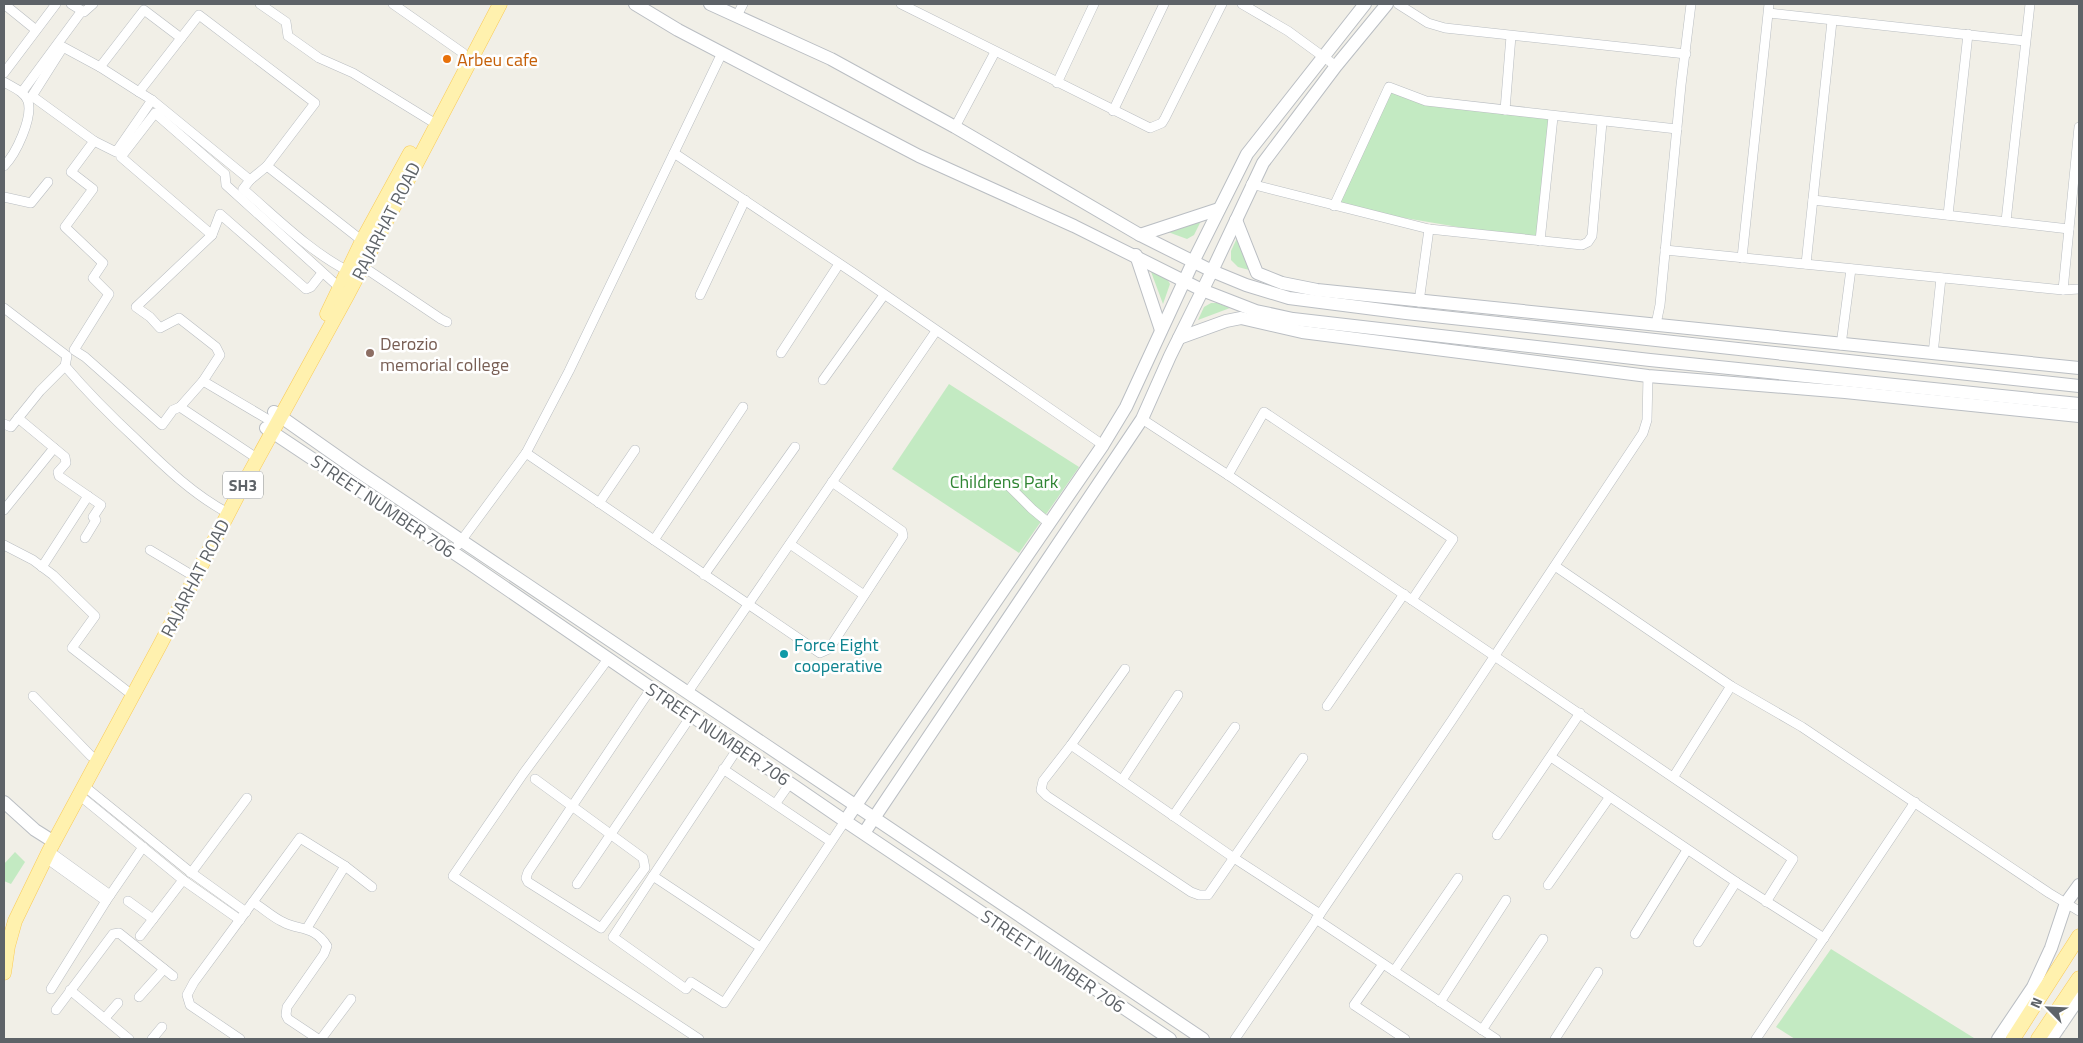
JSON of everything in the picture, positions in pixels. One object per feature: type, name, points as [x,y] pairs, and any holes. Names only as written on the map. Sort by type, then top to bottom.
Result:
[{"type":"main road","name":"RAJARHAT ROAD","points":[[433,121],[463,53],[489,4]]},
{"type":"main road","name":"RAJARHAT ROAD","points":[[4,935],[14,903],[82,791],[160,645],[348,271],[367,244],[433,121],[500,4]]},
{"type":"main road","name":"RAJARHAT ROAD","points":[[4,973],[8,946],[15,921],[92,756],[190,574],[226,512],[252,455],[362,266],[367,244]]},
{"type":"main road","points":[[2013,1039],[2079,936]]},
{"type":"main road","points":[[2038,1039],[2079,978]]},
{"type":"street","points":[[4,4],[36,30]]},
{"type":"street","points":[[4,73],[56,4]]},
{"type":"street","points":[[72,4],[81,12]]},
{"type":"street","points":[[22,92],[81,12],[87,11],[93,4]]},
{"type":"street","points":[[260,4],[286,22],[288,36],[310,52],[332,65],[353,73],[433,121]]},
{"type":"street","points":[[393,4],[463,53]]},
{"type":"street","points":[[635,4],[722,54],[918,156],[1136,255],[1202,290],[1256,311],[1293,319],[1468,339],[2079,404]]},
{"type":"street","points":[[710,4],[831,59],[955,127],[1140,235],[1193,262],[1246,286],[1289,298],[1326,304],[2079,386]]},
{"type":"street","points":[[738,16],[743,4]]},
{"type":"street","points":[[901,4],[1150,128],[1162,123],[1222,4]]},
{"type":"street","points":[[1057,83],[1094,4]]},
{"type":"street","points":[[1113,111],[1164,4]]},
{"type":"street","points":[[1242,4],[1288,31],[1336,66]]},
{"type":"street","points":[[738,748],[614,937],[686,989],[691,982],[724,1003],[830,841],[1103,445],[1126,407],[1184,280],[1247,154],[1365,4]]},
{"type":"street","points":[[864,833],[1142,419],[1263,163],[1336,66],[1387,4]]},
{"type":"street","points":[[1398,4],[1420,19],[1436,26],[1511,36],[1686,54]]},
{"type":"street","points":[[1656,324],[1660,305],[1691,4]]},
{"type":"street","points":[[2006,221],[2030,4]]},
{"type":"street","points":[[100,67],[140,7],[181,38]]},
{"type":"street","points":[[1742,258],[1769,8],[1832,21],[2025,41]]},
{"type":"street","points":[[139,92],[199,15],[315,103],[267,166],[250,180],[243,190],[330,262],[348,271]]},
{"type":"street","points":[[1806,264],[1832,21]]},
{"type":"street","points":[[1948,215],[1968,34]]},
{"type":"street","points":[[1505,110],[1511,36]]},
{"type":"street","points":[[152,100],[116,152],[94,141],[32,96],[63,47],[100,67],[152,100],[250,180]]},
{"type":"street","points":[[955,127],[995,52]]},
{"type":"street","points":[[453,552],[526,452],[569,371],[722,54]]},
{"type":"street","points":[[4,82],[22,92],[28,102],[20,145],[4,166]]},
{"type":"street","points":[[1334,206],[1389,88],[1426,101],[1553,117],[1677,129]]},
{"type":"street","points":[[212,235],[121,157],[155,113],[225,174],[226,185],[340,288]]},
{"type":"street","points":[[1540,241],[1553,117]]},
{"type":"street","points":[[1252,184],[1429,229],[1582,245],[1591,239],[1602,122]]},
{"type":"street","points":[[2063,290],[2079,126]]},
{"type":"street","points":[[4,424],[11,427],[40,391],[65,366],[71,353],[109,294],[93,278],[103,263],[65,227],[93,189],[71,172],[94,141]]},
{"type":"street","points":[[674,153],[1103,445]]},
{"type":"street","points":[[267,166],[367,244]]},
{"type":"street","points":[[4,197],[31,203],[48,182]]},
{"type":"street","points":[[700,295],[744,200]]},
{"type":"street","points":[[1813,200],[2069,229]]},
{"type":"street","points":[[1140,235],[1218,210]]},
{"type":"street","points":[[4,308],[71,353],[85,356],[162,425],[173,410],[180,407],[204,381],[220,355],[216,347],[179,318],[160,328],[150,317],[136,307],[212,235],[220,214],[306,289],[311,288],[322,273]]},
{"type":"street","points":[[1236,220],[1257,274],[1317,290],[1419,302],[1656,324],[1841,345],[2079,368]]},
{"type":"street","points":[[1419,302],[1429,229]]},
{"type":"street","points":[[1665,250],[2063,290],[2079,289]]},
{"type":"street","points":[[1136,255],[1161,330]]},
{"type":"street","points":[[782,353],[839,264]]},
{"type":"street","points":[[362,266],[447,322]]},
{"type":"street","points":[[1841,345],[1851,269]]},
{"type":"street","points":[[1933,354],[1941,278]]},
{"type":"street","points":[[823,380],[884,295]]},
{"type":"street","points":[[1452,318],[1470,307]]},
{"type":"street","points":[[1179,338],[1226,321],[1241,318],[1302,332],[1648,376],[1845,392],[2079,416]]},
{"type":"street","points":[[688,692],[936,330]]},
{"type":"street","points":[[1449,351],[1468,339]]},
{"type":"street","points":[[65,366],[88,393],[154,456],[209,504],[226,512]]},
{"type":"street","points":[[1235,1039],[1643,433],[1647,420],[1648,376]]},
{"type":"street","points":[[204,381],[272,421],[462,540],[1204,1039]]},
{"type":"street","points":[[180,407],[252,455]]},
{"type":"street","points":[[654,540],[743,407]]},
{"type":"street","points":[[1228,475],[1264,412],[1453,539],[1412,600]]},
{"type":"street","points":[[18,418],[67,460],[58,472],[59,476],[101,505],[93,517],[96,520],[84,538]]},
{"type":"street","points":[[1142,419],[1228,475],[1793,858],[1766,902]]},
{"type":"street","name":"STREET NUMBER 706","points":[[272,421],[453,552],[608,659],[1170,1039]]},
{"type":"street","points":[[704,575],[795,447]]},
{"type":"street","points":[[4,510],[54,448]]},
{"type":"street","points":[[599,503],[635,450]]},
{"type":"street","points":[[526,452],[820,654],[829,649],[904,536],[902,531],[832,482]]},
{"type":"street","points":[[1009,486],[1050,524]]},
{"type":"street","points":[[42,567],[88,496]]},
{"type":"street","points":[[790,544],[864,595]]},
{"type":"street","points":[[4,545],[33,560],[42,567],[94,616],[72,648],[127,691]]},
{"type":"street","points":[[150,550],[190,574]]},
{"type":"street","points":[[1555,566],[1731,686],[1802,727],[2079,911]]},
{"type":"street","points":[[1326,706],[1404,594]]},
{"type":"street","points":[[608,659],[523,774],[453,876],[699,1039]]},
{"type":"street","points":[[1125,669],[1043,782],[1041,790],[1047,796],[1191,892],[1208,895],[1303,758]]},
{"type":"street","points":[[1674,776],[1731,686]]},
{"type":"street","points":[[535,779],[572,805],[643,858],[645,868],[601,928],[528,882],[526,878],[528,872],[572,805],[652,689]]},
{"type":"street","points":[[1122,780],[1178,695]]},
{"type":"street","points":[[33,696],[92,756]]},
{"type":"street","points":[[1497,835],[1580,713]]},
{"type":"street","points":[[577,884],[691,716]]},
{"type":"street","points":[[1173,816],[1235,727]]},
{"type":"street","points":[[1071,745],[1318,916],[1383,964],[1496,1039]]},
{"type":"street","points":[[1551,757],[1687,850],[1824,938]]},
{"type":"street","points":[[723,769],[830,841]]},
{"type":"street","points":[[776,803],[790,783]]},
{"type":"street","points":[[82,791],[110,806],[191,873],[246,912]]},
{"type":"street","points":[[82,791],[103,815],[144,846],[183,880],[240,920]]},
{"type":"street","points":[[191,873],[247,798]]},
{"type":"street","points":[[1548,885],[1609,798]]},
{"type":"street","points":[[4,802],[35,830],[49,847],[108,898]]},
{"type":"street","points":[[1756,1039],[1915,802]]},
{"type":"street","points":[[103,815],[110,806]]},
{"type":"street","points":[[240,1039],[190,1005],[188,995],[194,982],[300,838],[344,866],[372,887]]},
{"type":"street","points":[[51,989],[108,898],[144,846]]},
{"type":"street","points":[[1635,934],[1687,850]]},
{"type":"street","points":[[307,928],[344,866]]},
{"type":"street","points":[[653,876],[760,947]]},
{"type":"street","points":[[1394,971],[1458,878]]},
{"type":"street","points":[[140,936],[183,880]]},
{"type":"street","points":[[1698,942],[1736,882]]},
{"type":"street","points":[[1998,1039],[2033,987],[2051,948],[2066,903],[2079,885]]},
{"type":"street","points":[[1440,1002],[1506,900]]},
{"type":"street","points":[[128,901],[153,919]]},
{"type":"street","points":[[253,902],[284,923],[307,928],[324,941],[326,946],[324,954],[286,1007],[288,1019],[320,1039],[351,999]]},
{"type":"street","points":[[56,1010],[113,934],[119,934],[173,976]]},
{"type":"street","points":[[1482,1030],[1543,939]]},
{"type":"street","points":[[1383,964],[1354,1005],[1405,1039]]},
{"type":"street","points":[[139,997],[164,969]]},
{"type":"street","points":[[1555,1039],[1598,972]]},
{"type":"street","points":[[70,990],[129,1039]]},
{"type":"street","points":[[2051,1039],[2079,998]]},
{"type":"street","points":[[105,1018],[118,1003]]},
{"type":"street","points":[[152,1039],[162,1027]]},
{"type":"green space","points":[[1389,87],[1439,107],[1553,117],[1540,241],[1334,206]]},
{"type":"green space","points":[[1202,219],[1194,235],[1187,239],[1168,232]]},
{"type":"green space","points":[[1237,238],[1253,271],[1238,267],[1231,260],[1231,251]]},
{"type":"green space","points":[[1150,269],[1166,277],[1170,284],[1163,304]]},
{"type":"green space","points":[[1211,303],[1217,303],[1230,308],[1198,320],[1204,307]]},
{"type":"green space","name":"Childrens Park","points":[[949,384],[1079,467],[1019,553],[892,469]]},
{"type":"green space","points":[[15,852],[25,862],[11,884],[4,881],[4,864]]},
{"type":"green space","points":[[1831,949],[1974,1038],[1795,1039],[1776,1027]]},
{"type":"place","name":"Arbeu cafe","points":[[447,59]]},
{"type":"place","name":"Derozio memorial college","points":[[370,353]]},
{"type":"place","name":"Force Eight cooperative","points":[[784,654]]}]
